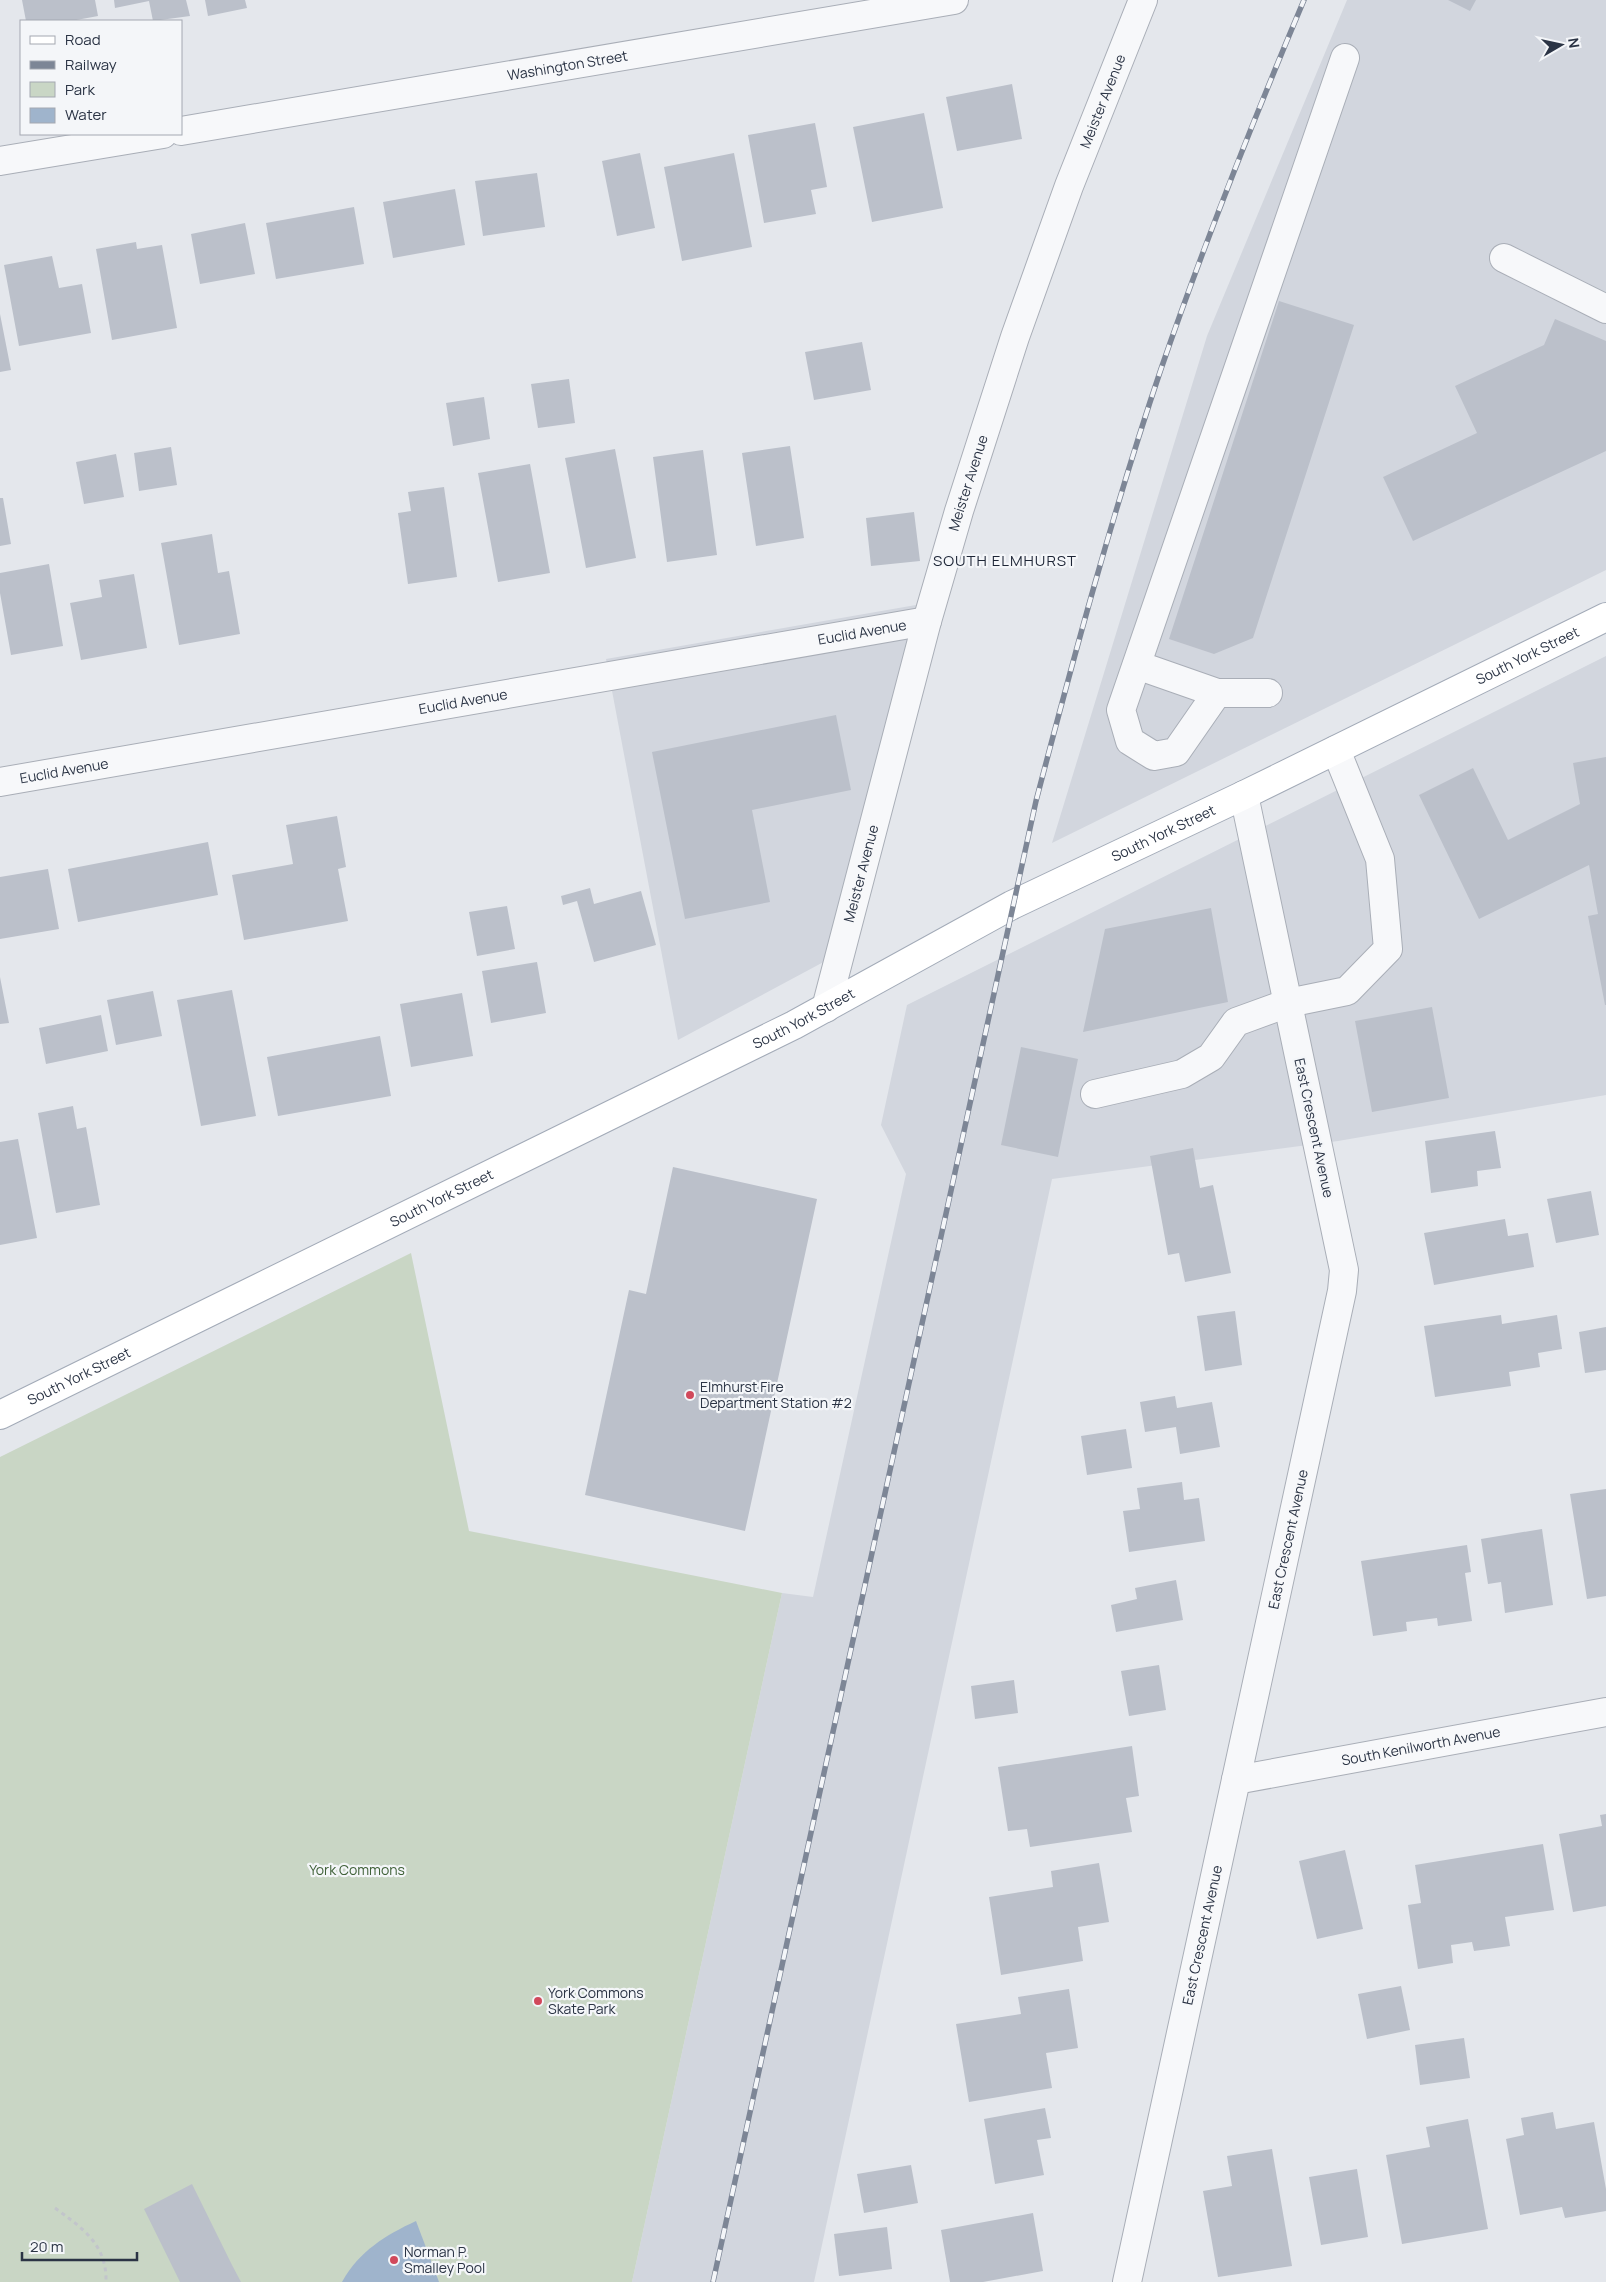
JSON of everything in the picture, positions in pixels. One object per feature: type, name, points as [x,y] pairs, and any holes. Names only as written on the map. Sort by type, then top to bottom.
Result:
[{"type":"main road","name":"South York Street","points":[[0,1414],[794,1025],[1012,905],[1244,795],[1606,617]]},
{"type":"street","name":"Washington Street","points":[[182,131],[954,0]]},
{"type":"street","name":"Meister Avenue","points":[[826,1008],[927,621],[959,511],[1015,337],[1069,186],[1143,0]]},
{"type":"street","points":[[1217,693],[1176,752],[1154,756],[1130,741],[1121,710],[1345,58]]},
{"type":"street","points":[[0,161],[156,135]]},
{"type":"street","points":[[1504,258],[1606,309]]},
{"type":"street","name":"Euclid Avenue","points":[[0,782],[927,621]]},
{"type":"street","points":[[1137,665],[1217,693],[1268,693]]},
{"type":"street","points":[[1095,1094],[1182,1074],[1211,1057],[1236,1022],[1288,1004],[1347,991],[1388,949],[1380,858],[1336,750]]},
{"type":"street","name":"East Crescent Avenue","points":[[1127,2282],[1342,1291],[1344,1270],[1244,795]]},
{"type":"street","name":"South Kenilworth Avenue","points":[[1236,1780],[1606,1712]]},
{"type":"path","points":[[55,2208],[84,2229],[100,2250],[106,2272],[106,2282]]},
{"type":"shaded area","points":[[1347,0],[1606,0],[1606,570],[1052,843],[1207,336]]},
{"type":"shaded area","points":[[916,605],[831,958],[678,1040],[606,659]]},
{"type":"shaded area","points":[[1606,656],[1606,1095],[1338,1141],[1052,1179],[814,2282],[632,2282],[782,1593],[813,1597],[906,1174],[881,1125],[907,1005]]},
{"type":"green space","name":"York Commons","points":[[411,1253],[469,1531],[782,1593],[632,2282],[0,2282],[0,1457]]},
{"type":"water","name":"Norman P. Smalley Pool","points":[[416,2221],[439,2282],[342,2282],[357,2261],[374,2245]]},
{"type":"building","points":[[22,0],[95,0],[98,16],[76,20],[26,20]]},
{"type":"building","points":[[114,0],[186,0],[190,16],[153,20],[149,1],[115,8]]},
{"type":"building","points":[[205,0],[245,0],[247,8],[208,16]]},
{"type":"building","points":[[1448,0],[1476,0],[1470,11]]},
{"type":"building","points":[[1012,84],[1022,139],[957,151],[946,97]]},
{"type":"building","points":[[924,113],[943,208],[872,222],[853,127]]},
{"type":"building","points":[[815,123],[827,187],[811,190],[816,214],[764,223],[748,135]]},
{"type":"building","points":[[640,153],[655,228],[617,236],[602,161]]},
{"type":"building","points":[[734,153],[752,247],[682,261],[664,167]]},
{"type":"building","points":[[537,173],[545,227],[483,236],[475,181]]},
{"type":"building","points":[[455,189],[465,245],[393,258],[383,202]]},
{"type":"building","points":[[354,207],[364,264],[276,279],[266,223]]},
{"type":"building","points":[[245,223],[255,274],[200,284],[191,234]]},
{"type":"building","points":[[136,242],[137,249],[162,245],[177,328],[112,340],[96,249]]},
{"type":"building","points":[[52,256],[59,288],[82,284],[91,333],[19,346],[4,265]]},
{"type":"building","points":[[1279,301],[1354,325],[1253,638],[1214,654],[1169,639]]},
{"type":"building","points":[[0,314],[11,370],[0,372]]},
{"type":"building","points":[[1555,319],[1606,341],[1606,451],[1413,541],[1383,477],[1477,433],[1455,386],[1544,345]]},
{"type":"building","points":[[862,342],[871,390],[814,400],[805,352]]},
{"type":"building","points":[[569,379],[575,423],[538,428],[531,384]]},
{"type":"building","points":[[484,397],[490,439],[453,446],[446,403]]},
{"type":"building","points":[[790,446],[804,538],[756,546],[742,453]]},
{"type":"building","points":[[171,447],[177,485],[139,491],[134,453]]},
{"type":"building","points":[[615,449],[636,558],[586,568],[565,458]]},
{"type":"building","points":[[703,450],[717,555],[667,562],[653,457]]},
{"type":"building","points":[[116,454],[124,497],[84,504],[76,462]]},
{"type":"building","points":[[530,464],[550,573],[498,582],[478,473]]},
{"type":"building","points":[[444,487],[457,577],[408,584],[398,513],[411,511],[408,492]]},
{"type":"building","points":[[0,498],[3,498],[11,544],[0,546]]},
{"type":"building","points":[[914,512],[920,561],[871,566],[866,518]]},
{"type":"building","points":[[212,534],[218,573],[229,571],[240,634],[179,645],[161,543]]},
{"type":"building","points":[[49,564],[63,646],[11,655],[0,593],[0,573]]},
{"type":"building","points":[[134,574],[147,648],[81,660],[70,603],[102,597],[99,580]]},
{"type":"building","points":[[836,715],[851,790],[752,810],[770,902],[685,919],[652,752]]},
{"type":"building","points":[[1606,757],[1605,1005],[1588,916],[1598,914],[1589,865],[1479,919],[1419,795],[1473,768],[1508,840],[1580,804],[1573,763]]},
{"type":"building","points":[[337,816],[346,867],[338,869],[348,921],[244,940],[232,875],[293,864],[286,825]]},
{"type":"building","points":[[208,842],[218,895],[78,922],[68,869]]},
{"type":"building","points":[[48,869],[59,929],[0,939],[0,877]]},
{"type":"building","points":[[590,888],[594,904],[641,891],[656,945],[594,962],[577,901],[563,905],[561,896]]},
{"type":"building","points":[[507,906],[515,949],[477,956],[469,912]]},
{"type":"building","points":[[1211,908],[1228,1002],[1083,1032],[1105,929]]},
{"type":"building","points":[[537,962],[546,1013],[491,1023],[482,971]]},
{"type":"building","points":[[0,977],[9,1023],[0,1024]]},
{"type":"building","points":[[232,990],[256,1116],[201,1126],[177,1000]]},
{"type":"building","points":[[153,991],[162,1036],[116,1045],[107,1000]]},
{"type":"building","points":[[462,993],[473,1056],[411,1067],[400,1004]]},
{"type":"building","points":[[1432,1007],[1449,1098],[1372,1112],[1355,1021]]},
{"type":"building","points":[[101,1015],[108,1051],[46,1064],[39,1028]]},
{"type":"building","points":[[380,1036],[391,1096],[278,1116],[267,1057]]},
{"type":"building","points":[[1021,1047],[1078,1059],[1058,1157],[1001,1145]]},
{"type":"building","points":[[73,1106],[77,1129],[86,1127],[100,1205],[56,1213],[38,1113]]},
{"type":"building","points":[[1495,1131],[1501,1168],[1477,1171],[1478,1186],[1431,1193],[1425,1141]]},
{"type":"building","points":[[18,1139],[37,1238],[0,1245],[0,1142]]},
{"type":"building","points":[[1193,1148],[1200,1188],[1213,1185],[1231,1273],[1185,1282],[1179,1253],[1168,1255],[1150,1156]]},
{"type":"building","name":"Elmhurst Fire Department Station #2","points":[[673,1167],[817,1199],[745,1531],[585,1495],[629,1290],[646,1294]]},
{"type":"building","points":[[1591,1191],[1599,1235],[1556,1243],[1547,1199]]},
{"type":"building","points":[[1505,1219],[1508,1236],[1528,1233],[1534,1267],[1434,1285],[1424,1233]]},
{"type":"building","points":[[1235,1311],[1242,1365],[1205,1371],[1197,1316]]},
{"type":"building","points":[[1501,1315],[1502,1324],[1557,1315],[1562,1349],[1538,1353],[1540,1367],[1509,1372],[1511,1386],[1435,1397],[1424,1326]]},
{"type":"building","points":[[1606,1327],[1606,1370],[1585,1373],[1579,1332]]},
{"type":"building","points":[[1175,1396],[1177,1408],[1212,1402],[1220,1447],[1180,1454],[1176,1427],[1145,1432],[1140,1402]]},
{"type":"building","points":[[1126,1429],[1132,1468],[1087,1475],[1081,1436]]},
{"type":"building","points":[[1182,1482],[1184,1500],[1199,1498],[1205,1541],[1129,1552],[1123,1511],[1140,1509],[1137,1488]]},
{"type":"building","points":[[1606,1489],[1606,1596],[1587,1599],[1570,1494]]},
{"type":"building","points":[[1542,1529],[1553,1605],[1505,1613],[1501,1582],[1488,1584],[1481,1539]]},
{"type":"building","points":[[1467,1545],[1471,1572],[1465,1573],[1472,1621],[1438,1626],[1437,1618],[1406,1622],[1407,1631],[1373,1636],[1361,1561]]},
{"type":"building","points":[[1176,1580],[1183,1620],[1116,1632],[1111,1605],[1137,1599],[1135,1588]]},
{"type":"building","points":[[1159,1665],[1166,1710],[1129,1716],[1121,1671]]},
{"type":"building","points":[[1014,1680],[1018,1713],[975,1719],[971,1686]]},
{"type":"building","points":[[1132,1746],[1139,1796],[1126,1798],[1132,1832],[1030,1847],[1027,1829],[1008,1831],[998,1767]]},
{"type":"building","points":[[1606,1814],[1606,1906],[1573,1912],[1559,1834],[1602,1826],[1600,1815]]},
{"type":"building","points":[[1543,1844],[1554,1910],[1505,1917],[1510,1946],[1474,1951],[1472,1942],[1451,1945],[1453,1963],[1418,1969],[1408,1905],[1421,1903],[1415,1865]]},
{"type":"building","points":[[1345,1850],[1363,1929],[1317,1939],[1299,1861]]},
{"type":"building","points":[[1099,1863],[1109,1922],[1078,1927],[1083,1961],[1001,1975],[989,1897],[1053,1887],[1051,1871]]},
{"type":"building","points":[[1401,1986],[1410,2030],[1367,2039],[1358,1994]]},
{"type":"building","points":[[1069,1989],[1078,2048],[1046,2053],[1052,2088],[969,2102],[956,2024],[1021,2014],[1018,1997]]},
{"type":"building","points":[[1464,2038],[1470,2078],[1420,2085],[1415,2045]]},
{"type":"building","points":[[1045,2108],[1051,2138],[1037,2140],[1044,2175],[995,2184],[984,2119]]},
{"type":"building","points":[[1553,2112],[1556,2129],[1594,2122],[1606,2189],[1606,2211],[1565,2218],[1562,2207],[1520,2215],[1506,2139],[1524,2135],[1521,2118]]},
{"type":"building","points":[[1468,2119],[1488,2229],[1402,2244],[1386,2155],[1430,2147],[1426,2127]]},
{"type":"building","points":[[1272,2149],[1292,2266],[1218,2277],[1203,2191],[1232,2186],[1227,2156]]},
{"type":"building","points":[[911,2165],[918,2203],[864,2213],[857,2174]]},
{"type":"building","points":[[1357,2169],[1368,2237],[1321,2245],[1309,2177]]},
{"type":"building","points":[[192,2184],[241,2282],[180,2282],[144,2209]]},
{"type":"building","points":[[1033,2213],[1043,2271],[983,2282],[950,2282],[941,2230]]},
{"type":"building","points":[[887,2227],[892,2269],[839,2276],[834,2234]]},
{"type":"railway","points":[[713,2282],[1036,801],[1110,530],[1143,422],[1194,276],[1266,91],[1304,0]]},
{"type":"place","name":"Elmhurst Fire Department Station #2","points":[[690,1395]]},
{"type":"place","name":"York Commons Skate Park","points":[[538,2001]]},
{"type":"place","name":"Norman P. Smalley Pool","points":[[394,2260]]},
{"type":"district","name":"SOUTH ELMHURST","points":[[1005,561]]}]
